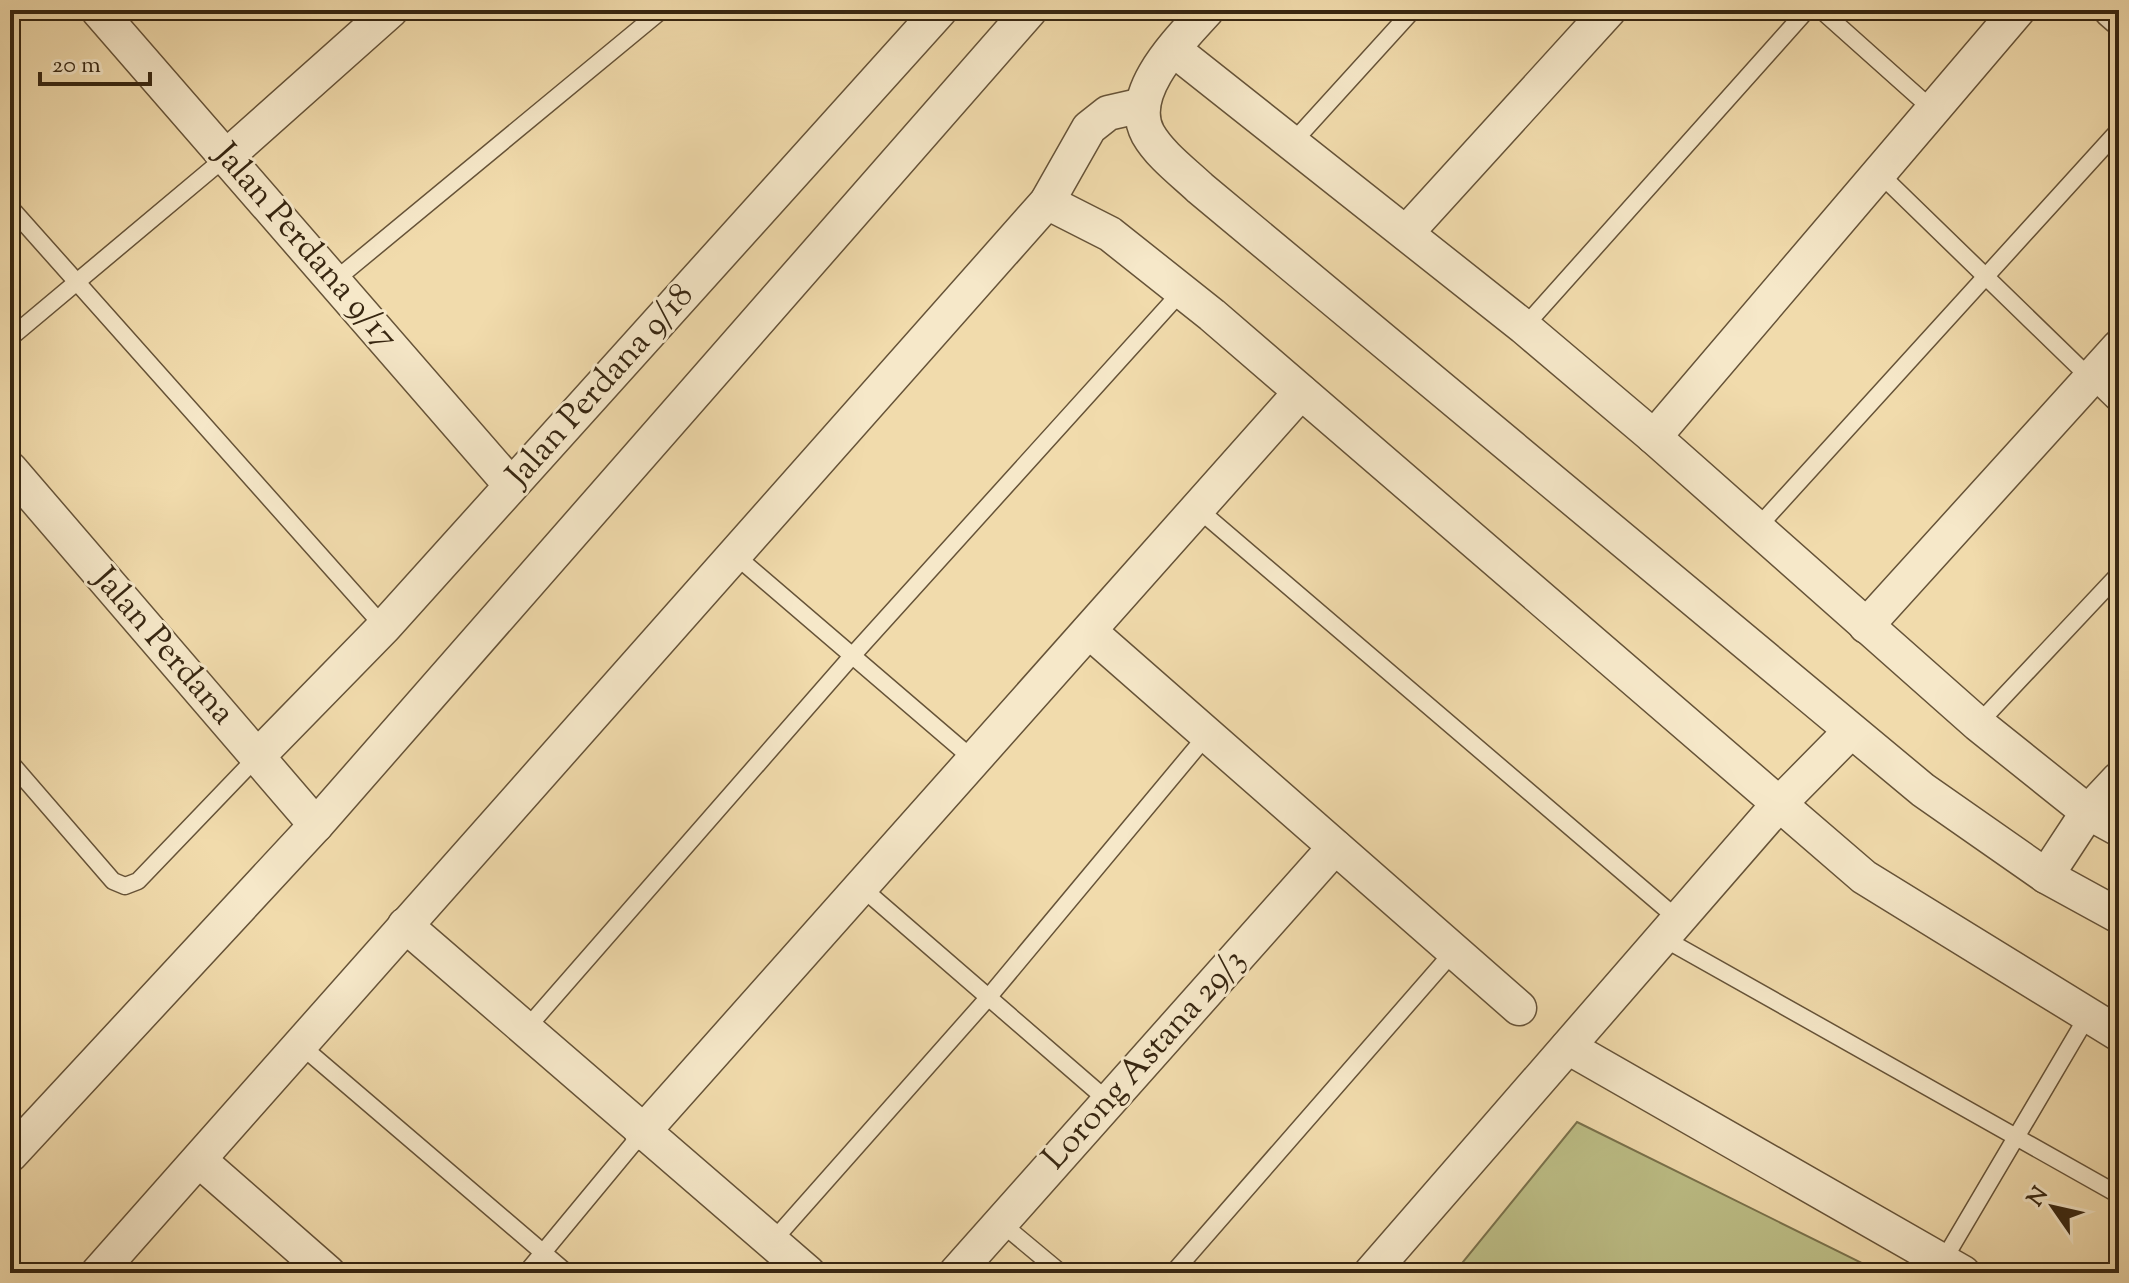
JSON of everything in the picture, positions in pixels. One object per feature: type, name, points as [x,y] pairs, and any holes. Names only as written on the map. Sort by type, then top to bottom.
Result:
[{"type":"street","name":"Jalan Perdana 9/17","points":[[99,10],[511,485]]},
{"type":"street","points":[[226,157],[391,10]]},
{"type":"street","name":"Jalan Perdana 9/18","points":[[257,757],[384,627],[940,10]]},
{"type":"street","points":[[10,1155],[316,825],[1030,10]]},
{"type":"street","points":[[1207,10],[1154,74],[1143,105],[1146,131],[1152,140],[1200,188],[1923,790],[2046,876],[2119,916]]},
{"type":"street","points":[[1406,233],[1609,10]]},
{"type":"street","points":[[1654,437],[2018,10]]},
{"type":"street","points":[[2111,10],[2119,17]]},
{"type":"street","points":[[1173,49],[1524,327],[1654,437],[1978,724],[2088,812],[2119,829]]},
{"type":"street","points":[[98,1273],[298,1043],[736,556],[1047,202],[1089,128],[1108,113],[1143,105]]},
{"type":"street","points":[[1047,202],[1110,234],[1181,292],[1864,877],[2119,1034]]},
{"type":"street","points":[[1866,626],[2119,347]]},
{"type":"street","points":[[642,1133],[1301,392]]},
{"type":"street","name":"Jalan Perdana","points":[[10,469],[316,825]]},
{"type":"street","points":[[1089,631],[1519,1008]]},
{"type":"street","points":[[1371,1273],[1778,805],[1851,731]]},
{"type":"street","points":[[2046,876],[2088,812],[2119,779]]},
{"type":"street","name":"Lorong Astana 29/3","points":[[956,1273],[1335,847]]},
{"type":"street","points":[[405,925],[642,1133],[808,1273]]},
{"type":"street","points":[[1568,1047],[1953,1267]]},
{"type":"street","points":[[199,1160],[328,1273]]},
{"type":"lane","points":[[334,281],[662,10]]},
{"type":"lane","points":[[1293,142],[1413,10]]},
{"type":"lane","points":[[1524,327],[1807,10]]},
{"type":"lane","points":[[1821,10],[1933,110]]},
{"type":"lane","points":[[1757,528],[2119,130]]},
{"type":"lane","points":[[10,338],[226,157]]},
{"type":"lane","points":[[1879,173],[2119,406]]},
{"type":"lane","points":[[10,207],[384,627]]},
{"type":"lane","points":[[526,1029],[852,656],[1181,292]]},
{"type":"lane","points":[[1198,509],[1671,929],[2119,1195]]},
{"type":"lane","points":[[736,556],[974,760]]},
{"type":"lane","points":[[1978,724],[2119,574]]},
{"type":"lane","points":[[771,1243],[987,999],[1207,735]]},
{"type":"lane","points":[[10,762],[113,881],[125,886],[138,881],[257,757]]},
{"type":"lane","points":[[861,887],[1107,1100]]},
{"type":"lane","points":[[1173,1273],[1454,951]]},
{"type":"lane","points":[[1953,1267],[2017,1137],[2087,1017]]},
{"type":"lane","points":[[298,1043],[567,1273]]},
{"type":"lane","points":[[526,1273],[642,1133]]},
{"type":"lane","points":[[1001,1223],[1061,1273]]},
{"type":"green space","points":[[1577,1122],[1882,1273],[1454,1273]]}]
